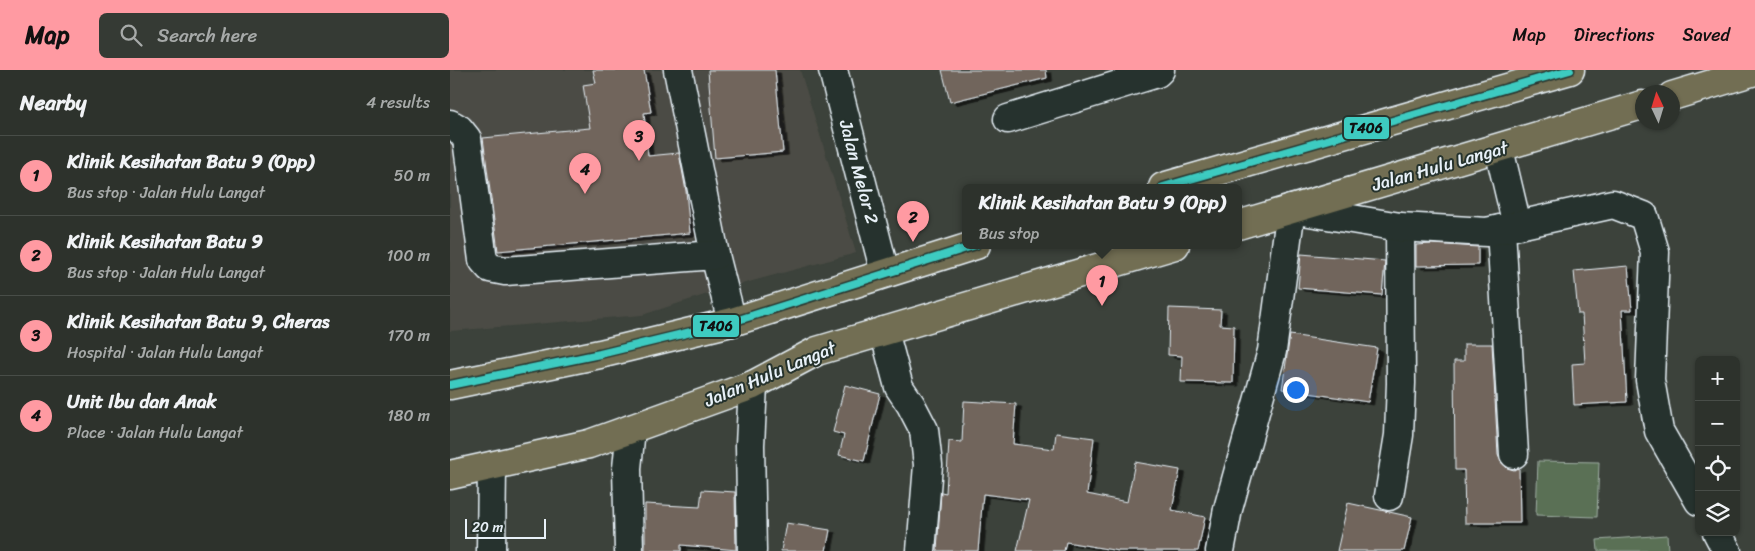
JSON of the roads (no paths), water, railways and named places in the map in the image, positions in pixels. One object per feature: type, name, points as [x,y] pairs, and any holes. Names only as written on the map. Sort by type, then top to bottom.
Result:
[{"type":"main road","points":[[1173,184],[1570,70]]},
{"type":"main road","points":[[1680,94],[1755,71]]},
{"type":"main road","name":"Jalan Hulu Langat","points":[[1242,224],[1635,107]]},
{"type":"main road","points":[[450,385],[600,354],[732,322],[963,249]]},
{"type":"main road","name":"Jalan Hulu Langat","points":[[450,475],[589,444],[752,385],[817,351],[1162,249]]},
{"type":"street","points":[[678,70],[715,255],[732,322]]},
{"type":"street","name":"Jalan Melor 2","points":[[833,70],[885,273]]},
{"type":"street","points":[[1008,119],[1158,71]]},
{"type":"street","points":[[450,124],[459,128],[467,139],[482,260],[490,268],[505,271],[715,255]]},
{"type":"street","points":[[1499,149],[1509,227],[1514,454]]},
{"type":"street","points":[[1220,551],[1228,509],[1272,351],[1291,209],[1400,227],[1487,232],[1613,204],[1644,216],[1655,252],[1650,380],[1659,431],[1695,494]]},
{"type":"street","points":[[1389,496],[1397,460],[1400,427],[1400,227]]},
{"type":"street","points":[[884,331],[899,387],[924,430],[928,465],[921,551]]},
{"type":"street","points":[[752,385],[750,445],[752,551]]},
{"type":"street","points":[[629,551],[627,468],[631,429]]},
{"type":"street","points":[[491,551],[492,466]]},
{"type":"street","points":[[1719,536],[1728,551]]},
{"type":"place","name":"Klinik Kesihatan Batu 9, Cheras","points":[[639,161]]},
{"type":"place","name":"Unit Ibu dan Anak","points":[[585,194]]},
{"type":"place","name":"Klinik Kesihatan Batu 9","points":[[913,242]]},
{"type":"place","name":"Klinik Kesihatan Batu 9 (Opp)","points":[[1102,306]]}]
